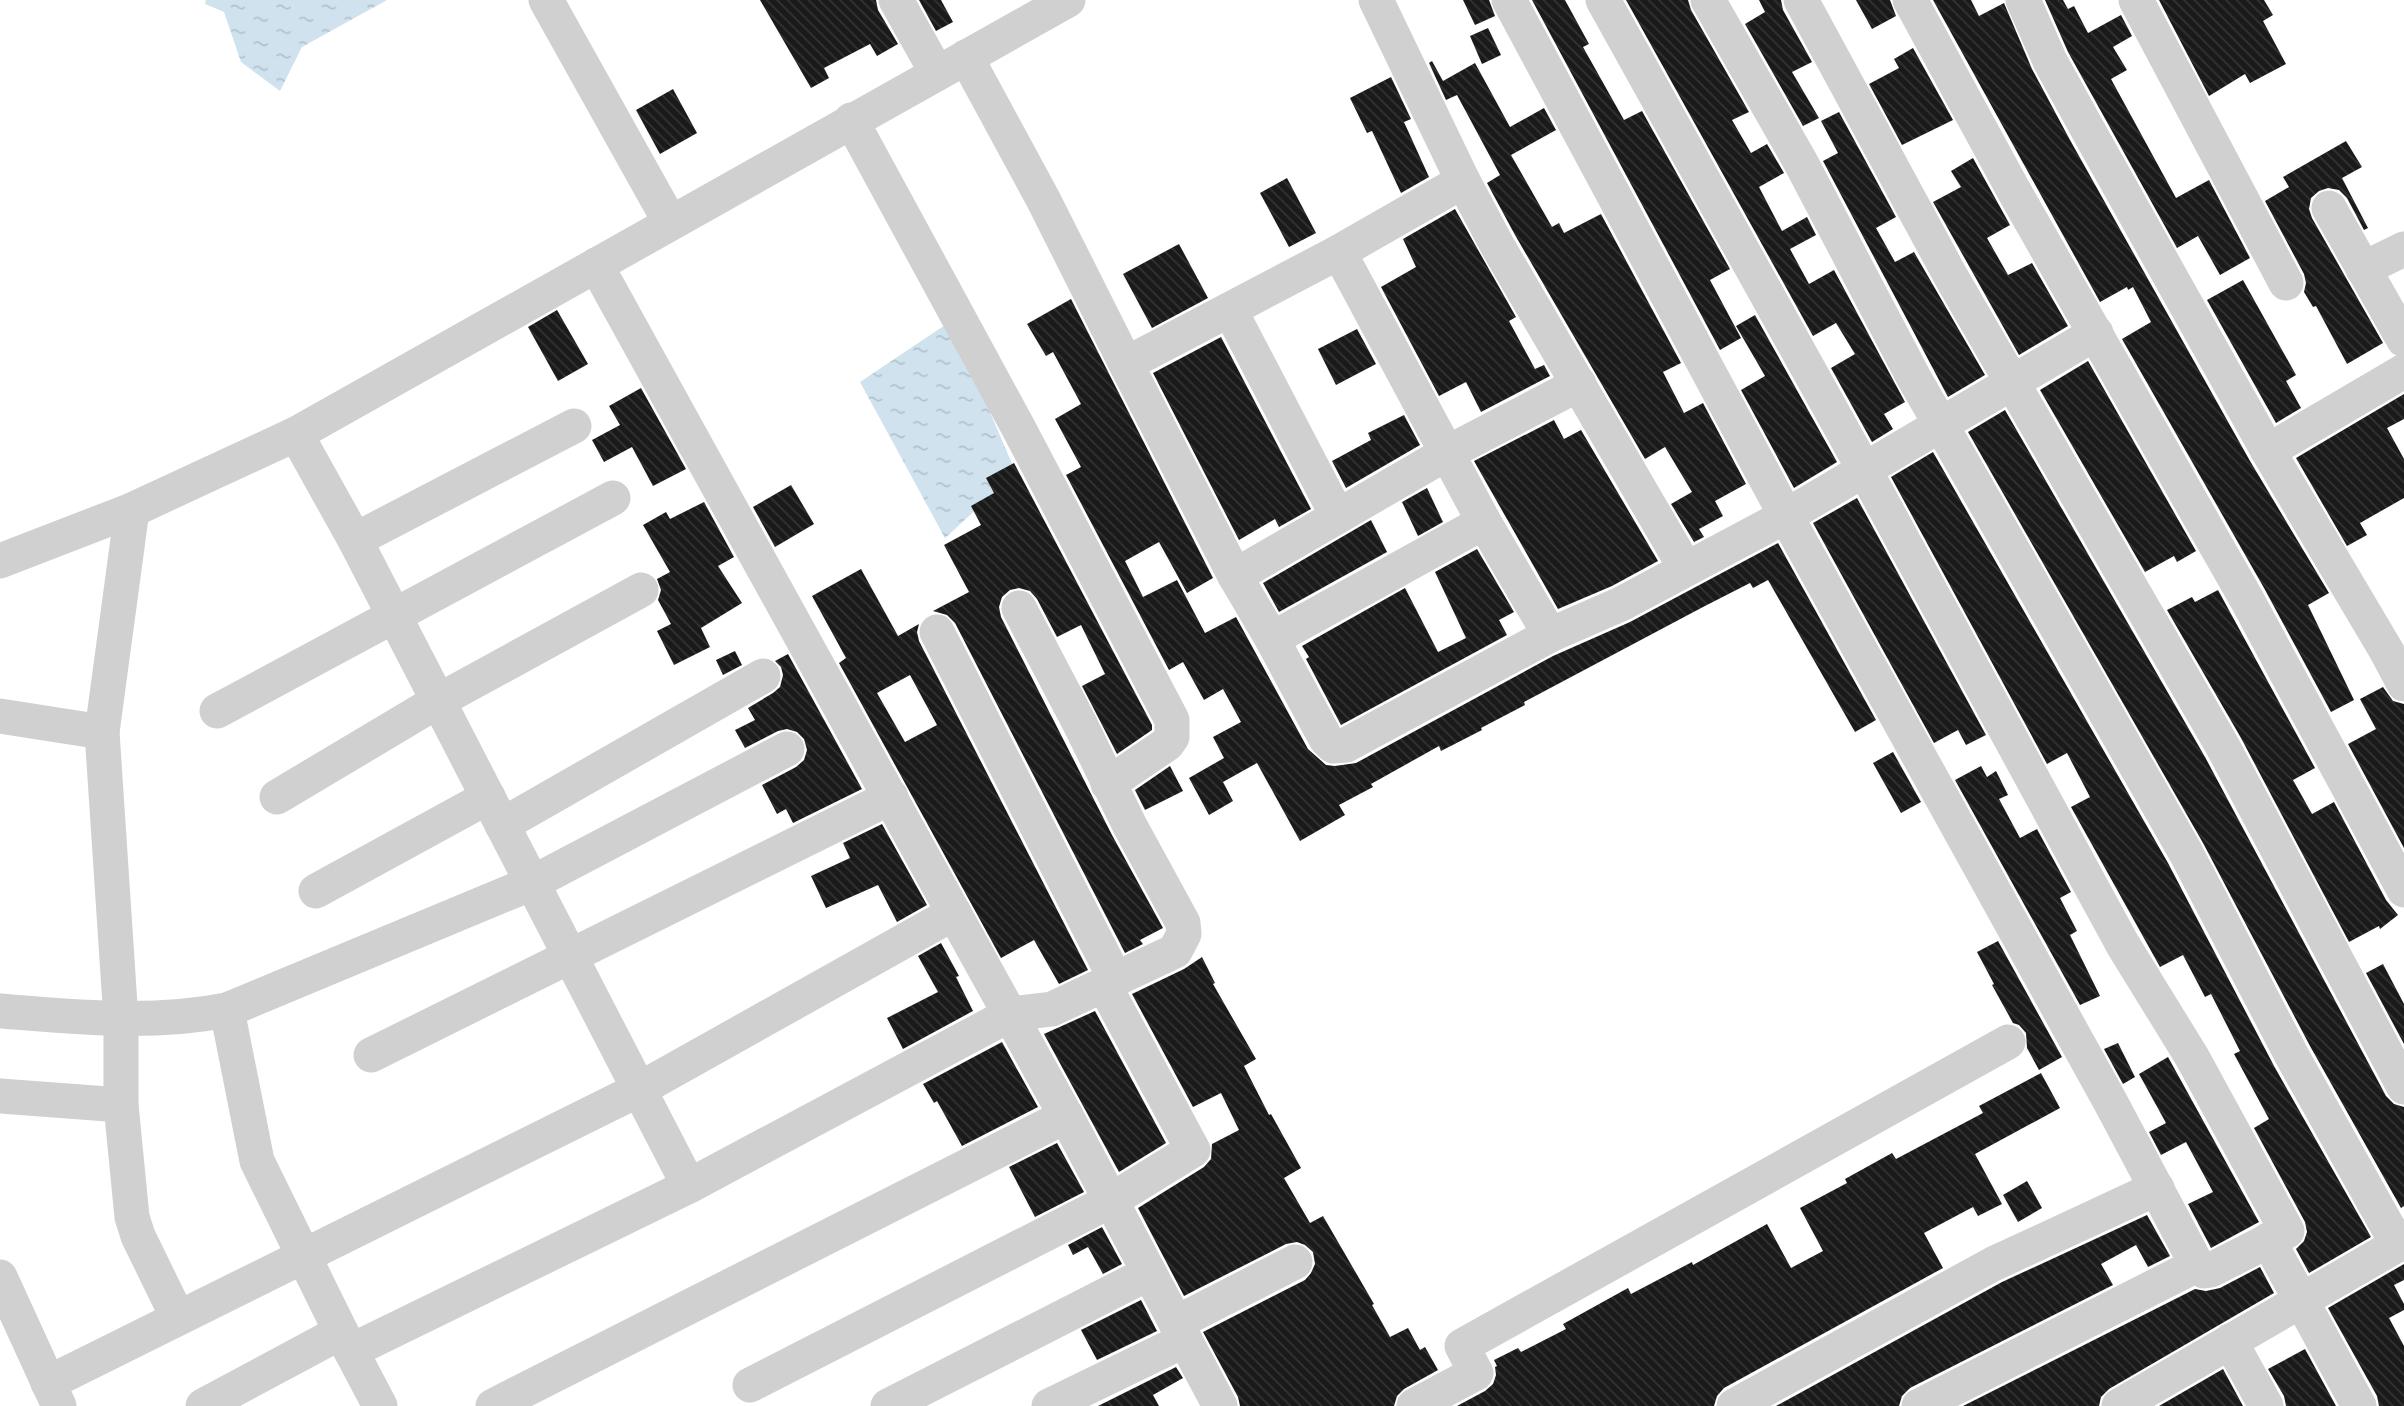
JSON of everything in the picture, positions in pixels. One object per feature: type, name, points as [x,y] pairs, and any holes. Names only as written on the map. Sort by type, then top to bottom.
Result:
[{"type":"street","points":[[546,0],[670,222]]},
{"type":"street","points":[[896,0],[951,65],[1043,199],[1235,576],[1326,739],[1333,746],[1338,747],[1357,740],[1550,635],[1621,604],[1786,516],[2096,333]]},
{"type":"street","points":[[1377,0],[1463,181],[1497,245],[1686,569]]},
{"type":"street","points":[[1509,0],[1786,516],[2197,1265],[2204,1271],[2211,1270],[2287,1231],[2192,1057],[2123,945],[1865,471],[1602,0]]},
{"type":"street","points":[[1708,0],[1791,146],[1914,378],[2186,853],[2298,1068],[2401,1243],[2119,1406]]},
{"type":"street","points":[[1801,0],[1950,275],[2223,747],[2404,1087]]},
{"type":"street","points":[[1910,0],[2014,191],[2246,598],[2404,890]]},
{"type":"street","points":[[2022,0],[2050,61],[2267,451],[2404,684]]},
{"type":"street","points":[[2136,0],[2286,283]]},
{"type":"street","points":[[0,561],[132,510],[296,434],[1063,1]]},
{"type":"street","points":[[851,120],[1018,427],[1172,720],[1172,737],[1167,744],[1108,783]]},
{"type":"street","points":[[1126,364],[1339,252],[1463,181]]},
{"type":"street","points":[[2329,208],[2404,340]]},
{"type":"street","points":[[2363,269],[2404,249]]},
{"type":"street","points":[[1339,252],[1484,522],[1550,635]]},
{"type":"street","points":[[596,265],[1066,1115],[1216,1405]]},
{"type":"street","points":[[1230,310],[1337,515]]},
{"type":"street","points":[[2267,451],[2404,371]]},
{"type":"street","points":[[1235,576],[1447,453],[1579,384]]},
{"type":"street","points":[[355,540],[574,426]]},
{"type":"street","points":[[296,434],[355,540],[689,1186]]},
{"type":"street","points":[[217,711],[613,498]]},
{"type":"street","points":[[132,510],[102,732],[121,1020],[121,1105],[132,1217],[138,1236],[178,1318]]},
{"type":"street","points":[[1272,639],[1484,522]]},
{"type":"street","points":[[277,797],[438,701],[641,590]]},
{"type":"street","points":[[203,1406],[689,1186],[1011,1014],[1052,1009],[1175,951],[1184,934],[1183,923],[1019,608]]},
{"type":"street","points":[[750,1385],[1110,1201],[1194,1150],[937,632]]},
{"type":"street","points":[[316,891],[495,811],[763,676]]},
{"type":"street","points":[[0,716],[102,732]]},
{"type":"street","points":[[0,1011],[121,1020],[197,1016],[227,1010],[532,883],[787,748]]},
{"type":"street","points":[[371,1055],[891,797]]},
{"type":"street","points":[[0,1277],[53,1394],[178,1318],[638,1090],[954,913]]},
{"type":"street","points":[[227,1010],[257,1161],[375,1404]]},
{"type":"street","points":[[1414,1406],[1476,1373],[1462,1346],[2008,1042]]},
{"type":"street","points":[[0,1096],[121,1105]]},
{"type":"street","points":[[493,1406],[1066,1115]]},
{"type":"street","points":[[1734,1406],[1993,1264],[2157,1188]]},
{"type":"street","points":[[2268,1240],[2358,1406]]},
{"type":"street","points":[[1049,1406],[1180,1332],[1295,1262]]},
{"type":"street","points":[[1919,1406],[2197,1265]]},
{"type":"street","points":[[888,1406],[1149,1273]]},
{"type":"street","points":[[2230,1341],[2266,1406]]},
{"type":"water","points":[[206,0],[387,0],[302,47],[280,91],[241,62],[224,12],[205,4]]},
{"type":"water","points":[[951,321],[1016,473],[945,538],[860,382]]},
{"type":"building","points":[[760,0],[876,0],[878,10],[898,44],[877,56],[870,44],[824,68],[829,78],[811,88]]},
{"type":"building","points":[[919,0],[941,0],[953,22],[936,31]]},
{"type":"building","points":[[1463,0],[1489,0],[1495,16],[1475,25]]},
{"type":"building","points":[[1532,0],[1565,0],[1589,44],[1583,47],[1624,120],[1642,111],[1730,269],[1710,280],[1741,338],[1720,350]]},
{"type":"building","points":[[1626,0],[1688,0],[1691,10],[1749,112],[1732,120],[1751,153],[1767,144],[1784,173],[1759,187],[1782,231],[1807,217],[1816,235],[1790,249],[1809,284],[1834,270],[1905,402],[1884,414],[1893,429],[1872,442],[1831,368],[1855,354],[1836,323],[1813,336]]},
{"type":"building","points":[[1759,0],[1781,0],[1783,10],[1812,62],[1792,72],[1819,118],[1803,126],[1745,24],[1765,12]]},
{"type":"building","points":[[1856,0],[1890,0],[1896,16],[1872,29]]},
{"type":"building","points":[[1933,0],[1971,0],[1979,16],[2004,3],[2032,69],[2070,140],[2250,461],[2329,593],[2308,605],[2354,700],[2331,712],[2264,588],[2122,339],[2151,322],[2133,287],[2128,290],[2127,287],[2100,302]]},
{"type":"building","points":[[2045,0],[2063,0],[2068,9],[2074,6],[2088,33],[2121,15],[2132,36],[2113,47],[2127,70],[2111,79],[2176,198],[2209,180],[2250,258],[2220,275],[2198,236],[2177,248],[2068,52]]},
{"type":"building","points":[[2159,0],[2264,0],[2273,15],[2263,21],[2286,64],[2250,83],[2245,74],[2209,96]]},
{"type":"building","points":[[1488,28],[1501,55],[1482,64],[1470,36]]},
{"type":"building","points":[[1913,48],[1953,120],[1902,145],[1869,84],[1899,68],[1894,59]]},
{"type":"building","points":[[1432,61],[1443,81],[1475,63],[1510,127],[1544,108],[1556,130],[1511,155],[1552,227],[1559,223],[1564,233],[1601,214],[1681,363],[1663,372],[1684,413],[1703,403],[1746,484],[1715,501],[1723,516],[1699,529],[1704,537],[1694,542],[1671,504],[1692,492],[1665,447],[1645,459],[1515,235],[1487,183],[1500,175],[1457,95],[1446,100],[1429,63]]},
{"type":"building","points":[[1391,77],[1411,119],[1404,122],[1429,177],[1401,193],[1372,131],[1367,133],[1350,98]]},
{"type":"building","points":[[673,89],[697,133],[660,154],[636,110]]},
{"type":"building","points":[[1839,112],[1896,217],[1876,228],[1895,262],[1914,252],[1985,375],[1948,397],[1823,161],[1838,153],[1821,121]]},
{"type":"building","points":[[2346,141],[2362,167],[2342,178],[2368,228],[2364,230],[2347,198],[2339,190],[2328,188],[2319,191],[2311,198],[2309,209],[2383,343],[2347,364],[2316,306],[2313,307],[2304,292],[2304,274],[2265,201],[2289,187],[2283,177]]},
{"type":"building","points":[[1973,158],[2010,225],[1987,238],[2008,275],[2032,263],[2068,326],[2019,355],[1933,202],[1961,187],[1951,171]]},
{"type":"building","points":[[1287,178],[1316,233],[1289,247],[1260,193]]},
{"type":"building","points":[[1455,209],[1516,317],[1509,321],[1535,369],[1544,365],[1550,376],[1481,412],[1466,382],[1439,396],[1381,287],[1416,267],[1403,239]]},
{"type":"building","points":[[1179,244],[1208,298],[1152,328],[1123,274]]},
{"type":"building","points":[[2243,280],[2296,375],[2286,381],[2301,408],[2276,423],[2207,300]]},
{"type":"building","points":[[1071,299],[1213,578],[1187,593],[1159,542],[1125,561],[1143,597],[1177,580],[1205,633],[1236,617],[1308,749],[1326,765],[1356,763],[1553,656],[1630,622],[1778,543],[1876,720],[1855,732],[1768,580],[1753,588],[1750,583],[1524,702],[1525,705],[1481,728],[1482,730],[1441,751],[1439,746],[1339,805],[1345,815],[1300,841],[1257,763],[1223,782],[1233,801],[1209,815],[1189,778],[1224,758],[1213,737],[1241,722],[1223,689],[1204,700],[1183,662],[1169,670],[1066,475],[1081,467],[1055,419],[1081,404],[1053,352],[1046,356],[1027,324]]},
{"type":"building","points":[[557,310],[588,364],[558,381],[528,327]]},
{"type":"building","points":[[1755,315],[1837,462],[1794,488],[1741,390],[1765,376],[1736,326]]},
{"type":"building","points":[[1357,329],[1376,364],[1336,385],[1318,349]]},
{"type":"building","points":[[1221,337],[1311,509],[1279,527],[1275,519],[1239,540],[1153,373]]},
{"type":"building","points":[[2088,361],[2196,551],[2177,562],[2174,556],[2145,572],[2040,390]]},
{"type":"building","points":[[641,388],[686,469],[653,486],[632,447],[604,462],[592,440],[620,425],[609,406]]},
{"type":"building","points":[[2404,394],[2404,419],[2387,428],[2404,459],[2404,498],[2360,523],[2367,535],[2347,546],[2296,458]]},
{"type":"building","points":[[2005,410],[2205,757],[2386,1096],[2394,1104],[2404,1107],[2404,1206],[2401,1208],[2310,1046],[2203,843],[1968,432]]},
{"type":"building","points":[[1404,415],[1420,445],[1346,488],[1332,461],[1371,440],[1368,433]]},
{"type":"building","points":[[1554,420],[1564,439],[1581,430],[1658,561],[1612,586],[1558,609],[1474,461]]},
{"type":"building","points":[[1933,452],[2168,863],[2274,1066],[2371,1237],[2309,1273],[2296,1249],[2304,1241],[2307,1232],[2305,1222],[2254,1128],[2269,1119],[2234,1054],[2240,1051],[2211,994],[2205,997],[2183,955],[2160,967],[2071,807],[2090,797],[2067,753],[2047,764],[1891,477]]},
{"type":"building","points":[[1014,463],[1152,725],[1152,730],[1117,754],[1082,686],[1105,674],[1081,625],[1057,637],[1030,591],[1019,588],[1010,590],[1002,597],[999,607],[1001,617],[1112,835],[1163,928],[1140,940],[1143,944],[1125,953],[955,623],[947,615],[933,611],[969,592],[944,545],[981,525],[971,506],[994,493],[986,478]]},
{"type":"building","points":[[791,485],[814,524],[775,547],[753,507]]},
{"type":"building","points":[[1427,488],[1443,522],[1418,536],[1402,502]]},
{"type":"building","points":[[1857,498],[1986,735],[1966,745],[1958,730],[1934,743],[1813,523]]},
{"type":"building","points":[[704,502],[734,557],[718,566],[742,603],[701,628],[710,647],[674,665],[657,631],[671,624],[658,600],[661,590],[657,579],[670,572],[643,525],[666,512],[670,519]]},
{"type":"building","points":[[1371,520],[1387,552],[1279,612],[1263,583]]},
{"type":"building","points":[[1477,549],[1514,612],[1499,620],[1507,635],[1341,725],[1306,659],[1309,657],[1302,646],[1405,588],[1438,652],[1466,638],[1435,572]]},
{"type":"building","points":[[861,569],[898,636],[919,624],[919,641],[1088,970],[1059,984],[1034,940],[1001,958],[839,663],[846,658],[812,596]],"holes":[[[910,675],[937,725],[905,742],[877,693]]]},
{"type":"building","points":[[2218,590],[2315,768],[2293,780],[2312,814],[2334,802],[2386,900],[2398,915],[2380,929],[2379,926],[2349,942],[2241,738],[2167,610],[2192,597],[2195,602]]},
{"type":"building","points":[[735,651],[742,665],[723,675],[716,660]]},
{"type":"building","points":[[788,654],[862,789],[793,823],[786,809],[777,814],[762,785],[804,760],[807,750],[804,739],[797,732],[787,729],[745,748],[735,730],[755,720],[748,708],[780,687],[783,675],[781,667],[775,661]]},
{"type":"building","points":[[2383,687],[2393,701],[2404,704],[2404,848],[2348,744],[2376,729],[2360,699]]},
{"type":"building","points":[[1893,752],[1921,802],[1901,813],[1873,763]]},
{"type":"building","points":[[1170,766],[1183,791],[1145,810],[1135,790]]},
{"type":"building","points":[[1981,766],[1987,777],[1996,771],[2008,795],[1999,799],[2020,838],[2037,829],[2071,892],[2060,898],[2077,931],[2070,935],[2100,996],[2080,1005],[1955,780]]},
{"type":"building","points":[[882,824],[927,905],[897,922],[878,885],[826,908],[811,876],[850,858],[843,843]]},
{"type":"building","points":[[1998,941],[2062,1057],[2039,1070],[2027,1048],[2026,1033],[2013,1023],[1977,952]]},
{"type":"building","points":[[941,943],[959,976],[956,977],[973,1011],[903,1049],[887,1018],[938,992],[918,956]]},
{"type":"building","points":[[1202,957],[1215,983],[1213,984],[1256,1059],[1244,1066],[1301,1168],[1284,1178],[1310,1223],[1323,1216],[1390,1337],[1408,1328],[1420,1350],[1425,1347],[1438,1370],[1404,1389],[1397,1396],[1394,1406],[1240,1406],[1238,1397],[1203,1332],[1305,1280],[1315,1264],[1313,1252],[1297,1242],[1286,1244],[1184,1296],[1138,1208],[1204,1167],[1211,1159],[1212,1144],[1239,1130],[1221,1093],[1193,1107],[1132,994],[1184,969]]},
{"type":"building","points":[[2383,964],[2404,1004],[2404,1044],[2366,973]]},
{"type":"building","points":[[1095,1011],[1166,1143],[1119,1172],[1044,1034]]},
{"type":"building","points":[[1002,1042],[1038,1107],[962,1146],[937,1101],[934,1103],[923,1084]]},
{"type":"building","points":[[2118,1043],[2135,1077],[2123,1084],[2104,1049]]},
{"type":"building","points":[[2168,1057],[2259,1222],[2211,1248],[2188,1204],[2213,1192],[2186,1142],[2161,1155],[2149,1132],[2166,1123],[2139,1074]]},
{"type":"building","points":[[2041,1073],[2060,1108],[1975,1154],[2002,1204],[1978,1216],[1973,1207],[1924,1233],[1943,1268],[1724,1388],[1717,1396],[1714,1406],[1457,1406],[1493,1384],[1497,1366],[1494,1360],[1518,1348],[1521,1352],[1566,1329],[1563,1324],[1628,1288],[1631,1294],[1692,1262],[1693,1265],[1767,1224],[1791,1268],[1823,1251],[1800,1208],[1847,1183],[1845,1179],[1892,1153],[1896,1159],[1983,1113],[1979,1106]]},
{"type":"building","points":[[1057,1143],[1084,1192],[1035,1217],[1009,1167]]},
{"type":"building","points":[[2027,1181],[2042,1208],[2018,1222],[2003,1195]]},
{"type":"building","points":[[2147,1215],[2170,1256],[2148,1267],[2136,1245],[2101,1264],[2113,1285],[1910,1388],[1902,1396],[1899,1406],[1776,1406],[2002,1282]]},
{"type":"building","points":[[1102,1227],[1122,1264],[1103,1274],[1088,1247],[1073,1255],[1068,1245]]},
{"type":"building","points":[[2404,1264],[2404,1280],[2394,1285],[2404,1304],[2404,1310],[2389,1318],[2404,1346],[2404,1406],[2379,1406],[2377,1396],[2328,1308]]},
{"type":"building","points":[[2260,1267],[2274,1293],[2109,1389],[2101,1397],[2099,1406],[1963,1406],[2195,1289],[2206,1291],[2220,1288]]},
{"type":"building","points":[[1141,1300],[1157,1331],[1097,1360],[1081,1330]]},
{"type":"building","points":[[2305,1349],[2336,1406],[2286,1406],[2284,1396],[2268,1369]]},
{"type":"building","points":[[1176,1367],[1183,1378],[1153,1395],[1159,1406],[1098,1406]]},
{"type":"building","points":[[2223,1369],[2243,1406],[2159,1406]]}]
